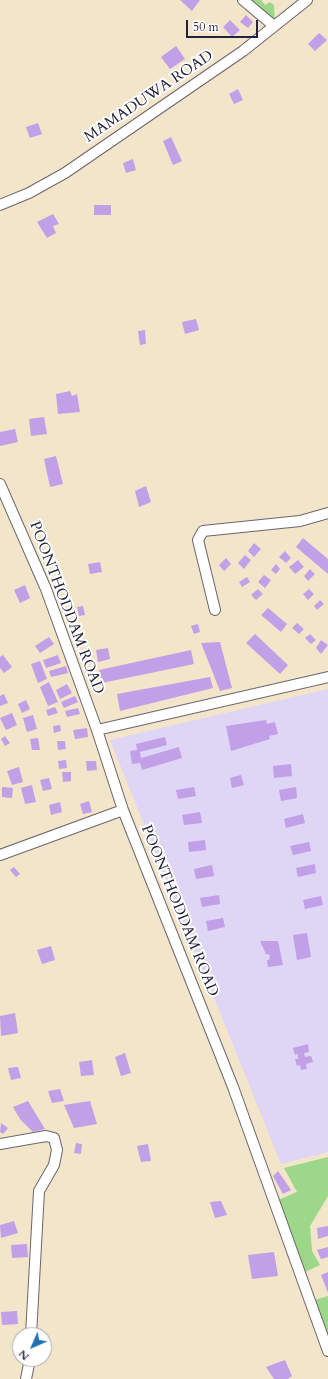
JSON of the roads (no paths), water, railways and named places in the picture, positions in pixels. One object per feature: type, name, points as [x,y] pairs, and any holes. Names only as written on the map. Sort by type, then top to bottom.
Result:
[{"type":"street","points":[[243,0],[274,26]]},
{"type":"street","name":"MAMADUWA ROAD","points":[[0,205],[29,193],[65,172],[243,52],[307,0]]},
{"type":"street","name":"POONTHODDAM ROAD","points":[[0,484],[46,589],[97,730],[123,810],[233,1086],[328,1350]]},
{"type":"street","points":[[215,610],[198,540],[203,531],[300,521],[328,513]]},
{"type":"street","points":[[97,730],[328,677]]},
{"type":"street","points":[[0,855],[123,810]]},
{"type":"street","points":[[0,1144],[46,1136],[54,1138],[57,1150],[54,1165],[38,1191],[31,1327]]},
{"type":"street","points":[[26,1379],[28,1367]]}]
